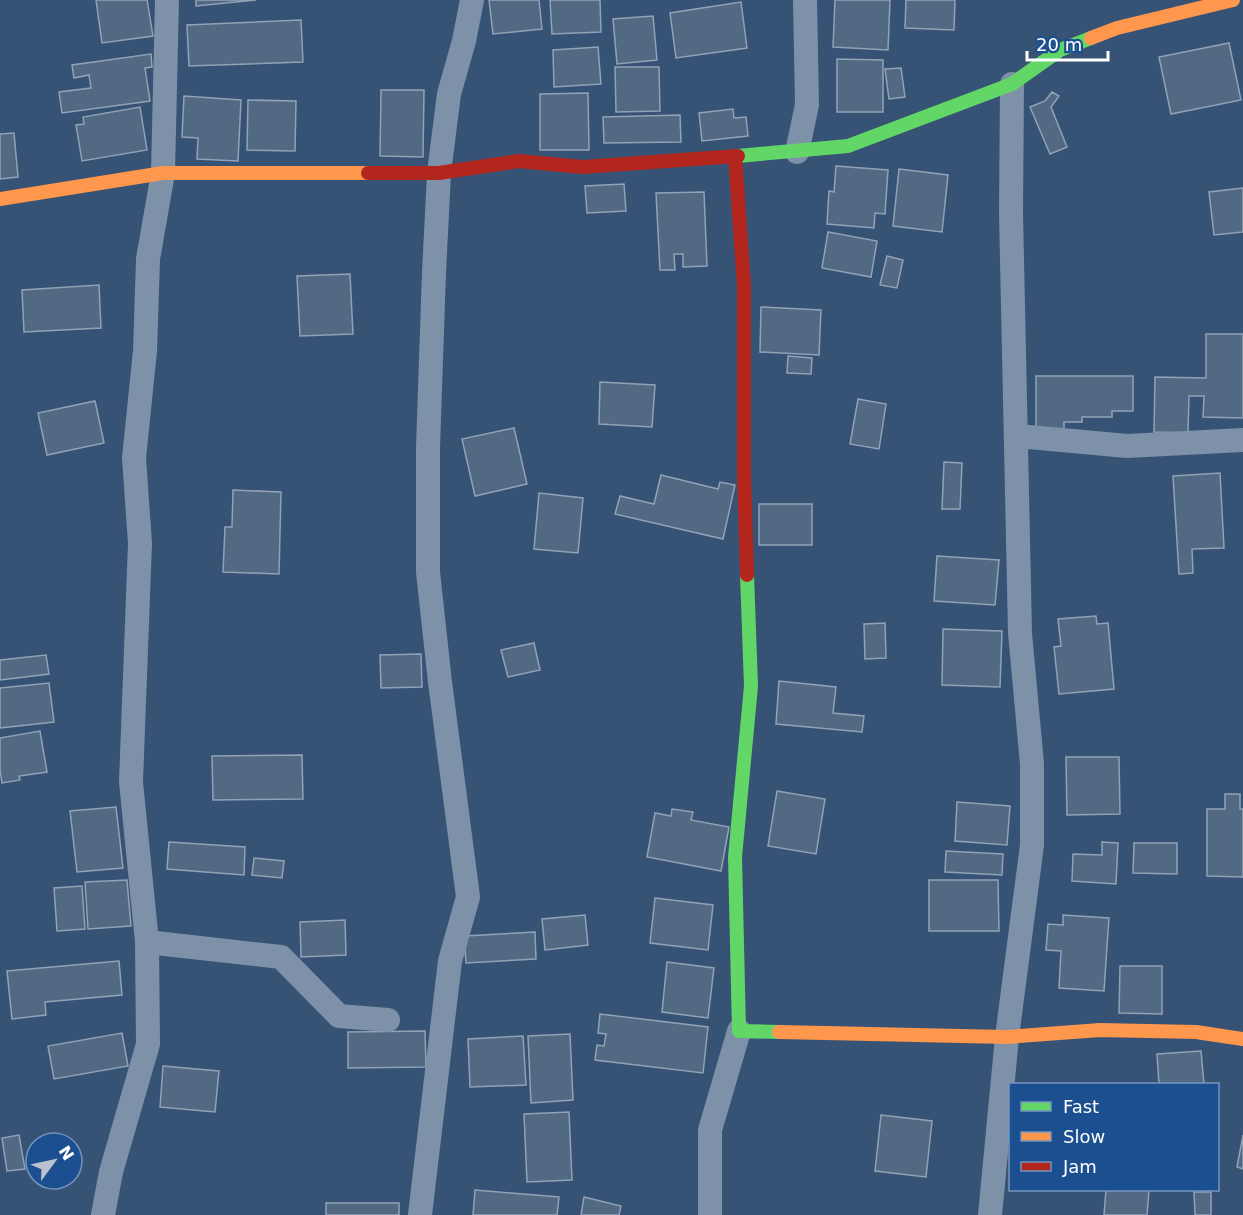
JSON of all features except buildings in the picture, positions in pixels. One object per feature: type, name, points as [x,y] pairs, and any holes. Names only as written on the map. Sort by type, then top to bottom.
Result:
[{"type":"street","points":[[103,1215],[111,1172],[148,1044],[147,942],[131,782],[141,543],[134,458],[146,351],[148,259],[163,173],[167,0]]},
{"type":"street","points":[[420,1215],[450,961],[468,897],[428,572],[429,436],[439,173],[449,94],[472,0]]},
{"type":"street","points":[[797,152],[807,105],[805,0]]},
{"type":"street","points":[[0,198],[163,173],[439,173],[519,161],[582,167],[797,152],[848,146],[1012,84],[1060,51],[1117,28],[1233,0]]},
{"type":"street","points":[[990,1215],[1007,1037],[1032,845],[1032,764],[1020,633],[1018,436],[1011,213],[1012,84]]},
{"type":"street","points":[[710,1215],[710,1130],[739,1031],[735,857],[751,686],[744,473],[744,286],[735,156]]},
{"type":"street","points":[[1018,436],[1127,446],[1243,440]]},
{"type":"street","points":[[147,942],[281,957],[339,1016],[388,1020]]},
{"type":"street","points":[[739,1031],[1007,1037],[1100,1030],[1196,1032],[1243,1039]]},
{"type":"traffic: fast","points":[[738,156],[848,146],[1012,84],[1060,50],[1091,38]]},
{"type":"traffic: fast","points":[[747,575],[751,686],[735,857],[739,1031],[779,1032]]},
{"type":"traffic: slow","points":[[1091,38],[1117,28],[1233,0]]},
{"type":"traffic: slow","points":[[0,199],[163,173],[368,173]]},
{"type":"traffic: slow","points":[[779,1032],[1007,1037],[1100,1030],[1196,1032],[1243,1039]]},
{"type":"traffic: jam","points":[[735,156],[744,286],[744,473],[747,575]]},
{"type":"traffic: jam","points":[[368,173],[439,173],[519,161],[582,167],[738,156]]}]
